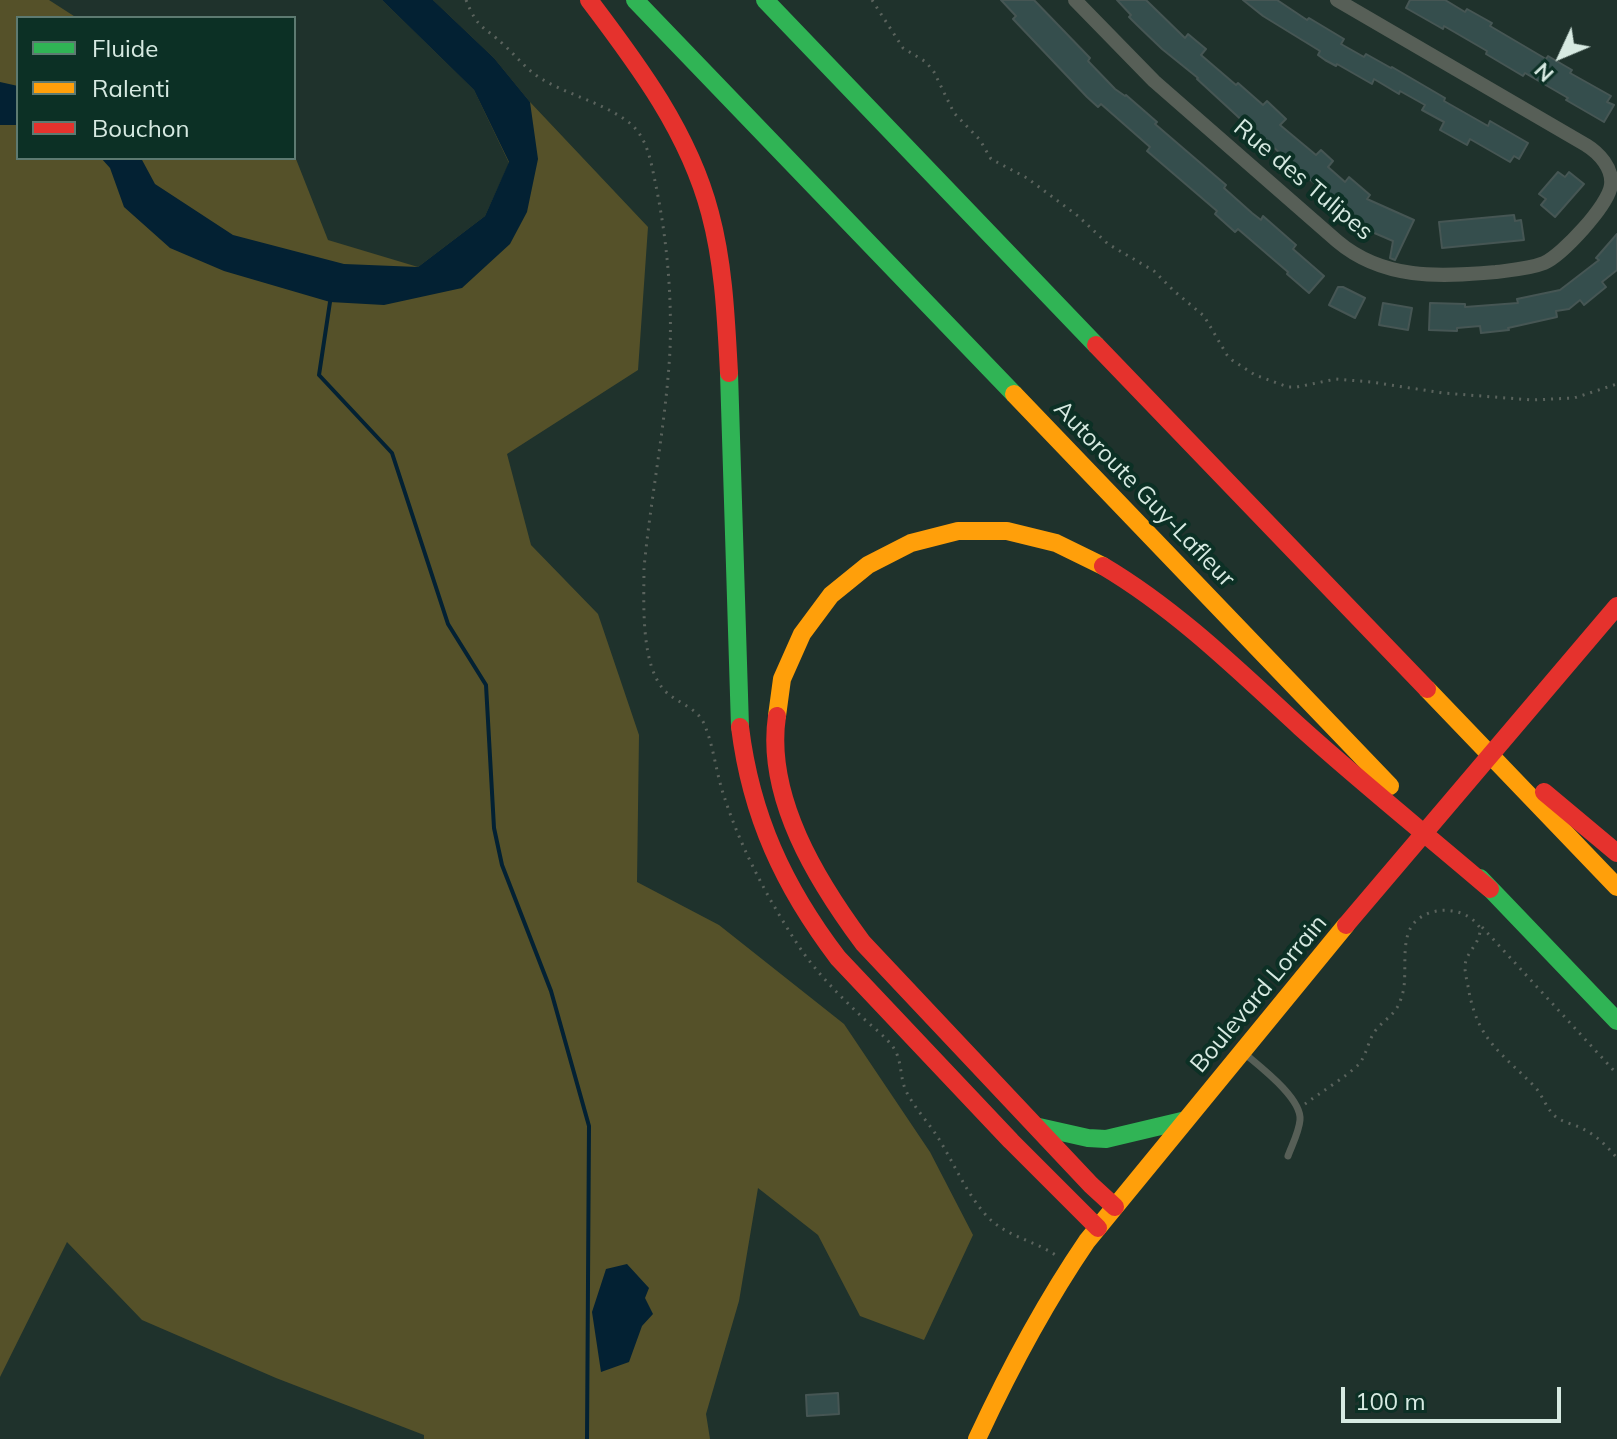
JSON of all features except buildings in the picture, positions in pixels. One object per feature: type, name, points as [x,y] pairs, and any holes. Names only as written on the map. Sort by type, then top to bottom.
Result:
[{"type":"main road","points":[[589,0],[644,74],[676,128],[696,170],[718,246],[726,320],[740,729],[753,797],[772,851],[816,931],[838,958],[1098,1228]]},
{"type":"main road","name":"Autoroute Guy-Lafleur","points":[[635,0],[1617,1021]]},
{"type":"main road","points":[[765,0],[1617,887]]},
{"type":"main road","points":[[1115,1207],[854,932],[809,860],[791,817],[782,788],[776,744],[776,715],[781,688],[795,649],[808,625],[835,592],[856,573],[892,550],[920,539],[972,530],[999,530],[1043,539],[1095,562],[1155,601],[1210,645],[1490,889]]},
{"type":"main road","name":"Boulevard Lorrain","points":[[977,1439],[1031,1330],[1071,1263],[1387,876],[1617,606]]},
{"type":"main road","points":[[1445,708],[1617,853]]},
{"type":"main road","points":[[1039,1127],[1106,1139],[1186,1120]]},
{"type":"street","name":"Rue des Tulipes","points":[[1075,0],[1154,81],[1337,241],[1363,260],[1389,269],[1421,274],[1478,273],[1541,264],[1560,252],[1589,222],[1608,195],[1610,173],[1601,158],[1586,145],[1337,0]]},
{"type":"lane","points":[[1242,1052],[1277,1082],[1298,1108],[1300,1122],[1288,1156]]},
{"type":"path","points":[[872,0],[903,48],[926,62],[934,72],[954,113],[980,140],[991,159],[1027,178],[1078,216],[1108,244],[1154,271],[1204,316],[1227,355],[1255,375],[1288,387],[1336,379],[1443,393],[1532,400],[1574,398],[1617,384]]},
{"type":"path","points":[[1298,1108],[1359,1064],[1369,1040],[1398,1007],[1406,977],[1405,953],[1411,927],[1432,912],[1456,911],[1466,914],[1479,925],[1617,1074]]},
{"type":"path","points":[[1479,925],[1481,936],[1466,961],[1465,969],[1472,1004],[1483,1032],[1498,1053],[1537,1089],[1558,1119],[1590,1132],[1617,1158]]},
{"type":"shaded area","points":[[0,0],[49,0],[74,16],[16,16],[16,160],[296,159],[328,240],[418,267],[485,216],[509,163],[474,90],[382,0],[433,0],[494,58],[530,102],[648,227],[638,370],[507,454],[531,545],[598,614],[639,735],[637,882],[719,925],[844,1024],[930,1152],[973,1235],[924,1340],[860,1316],[818,1235],[758,1188],[739,1301],[706,1414],[710,1439],[424,1439],[424,1435],[276,1378],[142,1320],[67,1242],[0,1377]]},
{"type":"water","points":[[382,0],[433,0],[494,58],[530,102],[538,159],[527,212],[510,244],[462,288],[384,305],[330,302],[224,271],[170,248],[124,207],[110,168],[103,160],[142,160],[155,184],[233,235],[344,264],[418,267],[485,216],[509,162],[474,90]]},
{"type":"water","points":[[0,82],[16,86],[16,125],[0,125]]},
{"type":"water","points":[[627,1264],[649,1288],[645,1298],[653,1314],[642,1326],[629,1362],[601,1372],[592,1312],[606,1269]]},
{"type":"waterway","points":[[330,302],[319,375],[392,453],[448,624],[486,685],[494,828],[502,865],[551,991],[589,1126],[587,1439]]},
{"type":"traffic: fast","points":[[635,0],[1014,394]]},
{"type":"traffic: fast","points":[[765,0],[1096,345]]},
{"type":"traffic: fast","points":[[729,373],[740,727]]},
{"type":"traffic: fast","points":[[1480,878],[1617,1021]]},
{"type":"traffic: fast","points":[[1039,1127],[1106,1139],[1186,1120]]},
{"type":"traffic: slow","points":[[1014,394],[1390,786]]},
{"type":"traffic: slow","points":[[777,716],[782,679],[802,634],[831,595],[868,565],[911,543],[958,531],[1007,531],[1056,543],[1103,566]]},
{"type":"traffic: slow","points":[[1427,689],[1617,887]]},
{"type":"traffic: slow","points":[[977,1439],[1028,1338],[1087,1241],[1346,925]]},
{"type":"traffic: jam","points":[[589,0],[660,101],[701,184],[710,213],[724,292],[729,373]]},
{"type":"traffic: jam","points":[[1096,345],[1427,689]]},
{"type":"traffic: jam","points":[[1103,566],[1156,602],[1206,642],[1323,748],[1490,889]]},
{"type":"traffic: jam","points":[[1346,925],[1617,606]]},
{"type":"traffic: jam","points":[[777,716],[775,746],[787,807],[798,837],[828,893],[863,943],[1115,1207]]},
{"type":"traffic: jam","points":[[740,727],[752,791],[773,849],[801,904],[838,958],[1098,1228]]},
{"type":"traffic: jam","points":[[1544,792],[1617,853]]}]
